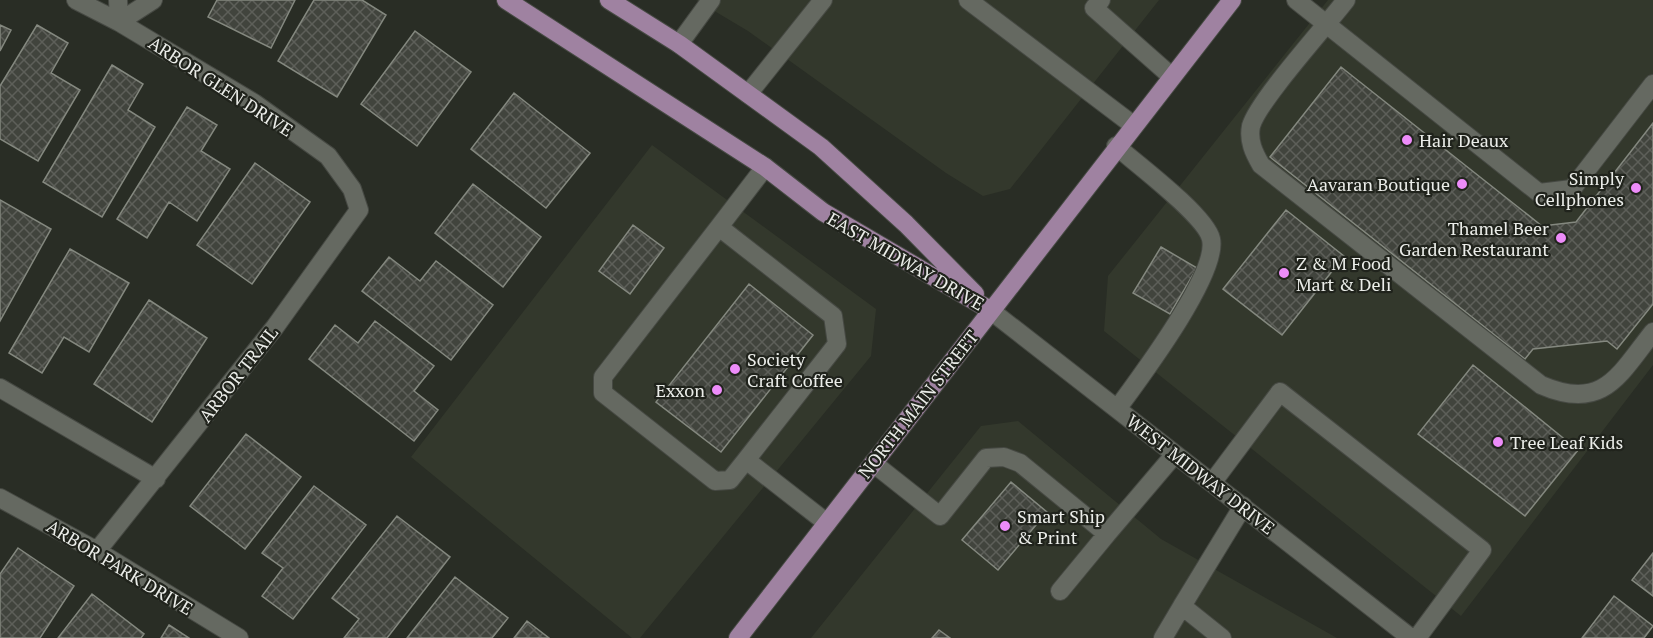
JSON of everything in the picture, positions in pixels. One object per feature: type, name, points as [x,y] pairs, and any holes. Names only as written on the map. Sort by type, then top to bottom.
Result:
[{"type":"main road","name":"EAST MIDWAY DRIVE","points":[[506,0],[765,167],[823,212],[990,310]]},
{"type":"main road","name":"EAST MIDWAY DRIVE","points":[[609,0],[679,44],[838,162],[906,224],[990,310]]},
{"type":"main road","name":"NORTH MAIN STREET","points":[[738,638],[1232,0]]},
{"type":"street","name":"ARBOR GLEN DRIVE","points":[[76,0],[119,22],[254,103],[328,156],[352,189]]},
{"type":"street","points":[[118,0],[119,22]]},
{"type":"street","points":[[119,22],[153,0]]},
{"type":"street","points":[[679,44],[711,0]]},
{"type":"street","points":[[748,94],[823,0]]},
{"type":"street","points":[[968,0],[1133,126]]},
{"type":"street","points":[[1101,0],[1094,8],[1171,76]]},
{"type":"street","points":[[1296,0],[1539,193],[1572,189],[1653,84]]},
{"type":"street","points":[[1346,0],[1258,110],[1252,124],[1252,150],[1261,165],[1541,385],[1563,395],[1582,396],[1613,382],[1653,332]]},
{"type":"street","points":[[1116,147],[1199,218],[1211,238],[1210,263],[1158,352],[1117,409]]},
{"type":"street","points":[[719,226],[833,316],[837,344],[730,480],[716,481],[603,393],[603,376],[719,226],[765,167]]},
{"type":"street","name":"ARBOR TRAIL","points":[[97,551],[156,480],[275,327],[359,210],[352,189]]},
{"type":"street","name":"WEST MIDWAY DRIVE","points":[[990,310],[1411,638]]},
{"type":"street","points":[[0,388],[156,480]]},
{"type":"street","points":[[1212,483],[1280,392],[1482,550],[1417,638]]},
{"type":"street","points":[[1060,591],[1175,454]]},
{"type":"street","points":[[873,463],[940,516],[986,458],[1004,457],[1020,463],[1107,534]]},
{"type":"street","points":[[746,460],[826,523]]},
{"type":"street","name":"ARBOR PARK DRIVE","points":[[0,498],[97,551],[239,638]]},
{"type":"street","points":[[1163,638],[1243,506]]},
{"type":"street","points":[[1182,606],[1222,638]]},
{"type":"shaded area","points":[[696,0],[1159,0],[1010,189],[983,196],[946,173],[748,31]]},
{"type":"shaded area","points":[[1328,0],[1653,0],[1653,365],[1461,616],[1104,331],[1108,276]]},
{"type":"shaded area","points":[[652,145],[876,309],[871,356],[640,638],[632,638],[411,457]]},
{"type":"shaded area","points":[[1018,421],[1161,539],[1337,638],[811,638],[981,426]]},
{"type":"building","points":[[217,0],[295,0],[271,48],[208,17]]},
{"type":"building","points":[[314,0],[362,0],[386,15],[337,97],[278,61]]},
{"type":"building","points":[[0,25],[11,30],[0,51]]},
{"type":"building","points":[[37,25],[68,43],[51,73],[80,90],[38,161],[0,139],[0,86]]},
{"type":"building","points":[[415,31],[471,72],[417,146],[361,104]]},
{"type":"building","points":[[112,65],[143,84],[128,110],[155,127],[102,217],[43,182]]},
{"type":"building","points":[[1341,67],[1542,226],[1576,222],[1653,123],[1653,304],[1617,349],[1607,341],[1533,349],[1525,359],[1270,157]]},
{"type":"building","points":[[514,93],[590,153],[546,208],[471,149]]},
{"type":"building","points":[[187,107],[217,125],[201,151],[230,169],[197,221],[169,202],[147,238],[117,219]]},
{"type":"building","points":[[255,163],[310,202],[252,284],[197,245]]},
{"type":"building","points":[[473,184],[541,237],[503,287],[435,233]]},
{"type":"building","points":[[0,200],[51,229],[0,321]]},
{"type":"building","name":"Z & M Food Mart & Deli","points":[[1286,210],[1344,256],[1282,335],[1223,289]]},
{"type":"building","points":[[633,225],[664,248],[630,294],[599,271]]},
{"type":"building","points":[[1161,247],[1197,268],[1170,314],[1133,293]]},
{"type":"building","points":[[70,249],[129,283],[89,352],[64,337],[42,373],[9,353]]},
{"type":"building","points":[[389,257],[420,281],[436,261],[493,305],[451,360],[362,291]]},
{"type":"building","name":"Society Craft Coffee","points":[[749,284],[813,335],[721,452],[656,402]]},
{"type":"building","points":[[149,300],[207,338],[152,422],[94,384]]},
{"type":"building","points":[[375,321],[434,366],[414,391],[438,410],[414,441],[309,359],[335,325],[358,343]]},
{"type":"building","name":"Tree Leaf Kids","points":[[1473,365],[1578,450],[1525,516],[1418,434]]},
{"type":"building","points":[[246,434],[301,477],[245,549],[190,506]]},
{"type":"building","name":"Smart Ship & Print","points":[[1011,482],[1047,512],[998,570],[962,540]]},
{"type":"building","points":[[314,486],[366,525],[293,619],[262,596],[283,568],[262,553]]},
{"type":"building","points":[[397,516],[450,557],[387,638],[344,638],[359,619],[332,598]]},
{"type":"building","points":[[18,548],[74,586],[40,638],[0,638],[0,574]]},
{"type":"building","points":[[1653,553],[1653,596],[1632,580]]},
{"type":"building","points":[[455,577],[508,618],[492,638],[407,638]]},
{"type":"building","points":[[92,594],[144,634],[141,638],[58,638]]},
{"type":"building","points":[[1614,596],[1653,626],[1644,638],[1582,638]]},
{"type":"building","points":[[527,621],[549,638],[514,638]]},
{"type":"building","points":[[169,625],[189,638],[161,638]]},
{"type":"building","points":[[939,630],[950,638],[932,638]]},
{"type":"place","name":"Hair Deaux","points":[[1407,140]]},
{"type":"place","name":"Aavaran Boutique","points":[[1462,184]]},
{"type":"place","name":"Simply Cellphones","points":[[1636,188]]},
{"type":"place","name":"Thamel Beer Garden Restaurant","points":[[1561,238]]},
{"type":"place","name":"Z & M Food Mart & Deli","points":[[1284,273]]},
{"type":"place","name":"Society Craft Coffee","points":[[735,369]]},
{"type":"place","name":"Exxon","points":[[717,390]]},
{"type":"place","name":"Tree Leaf Kids","points":[[1498,442]]},
{"type":"place","name":"Smart Ship & Print","points":[[1005,526]]}]
